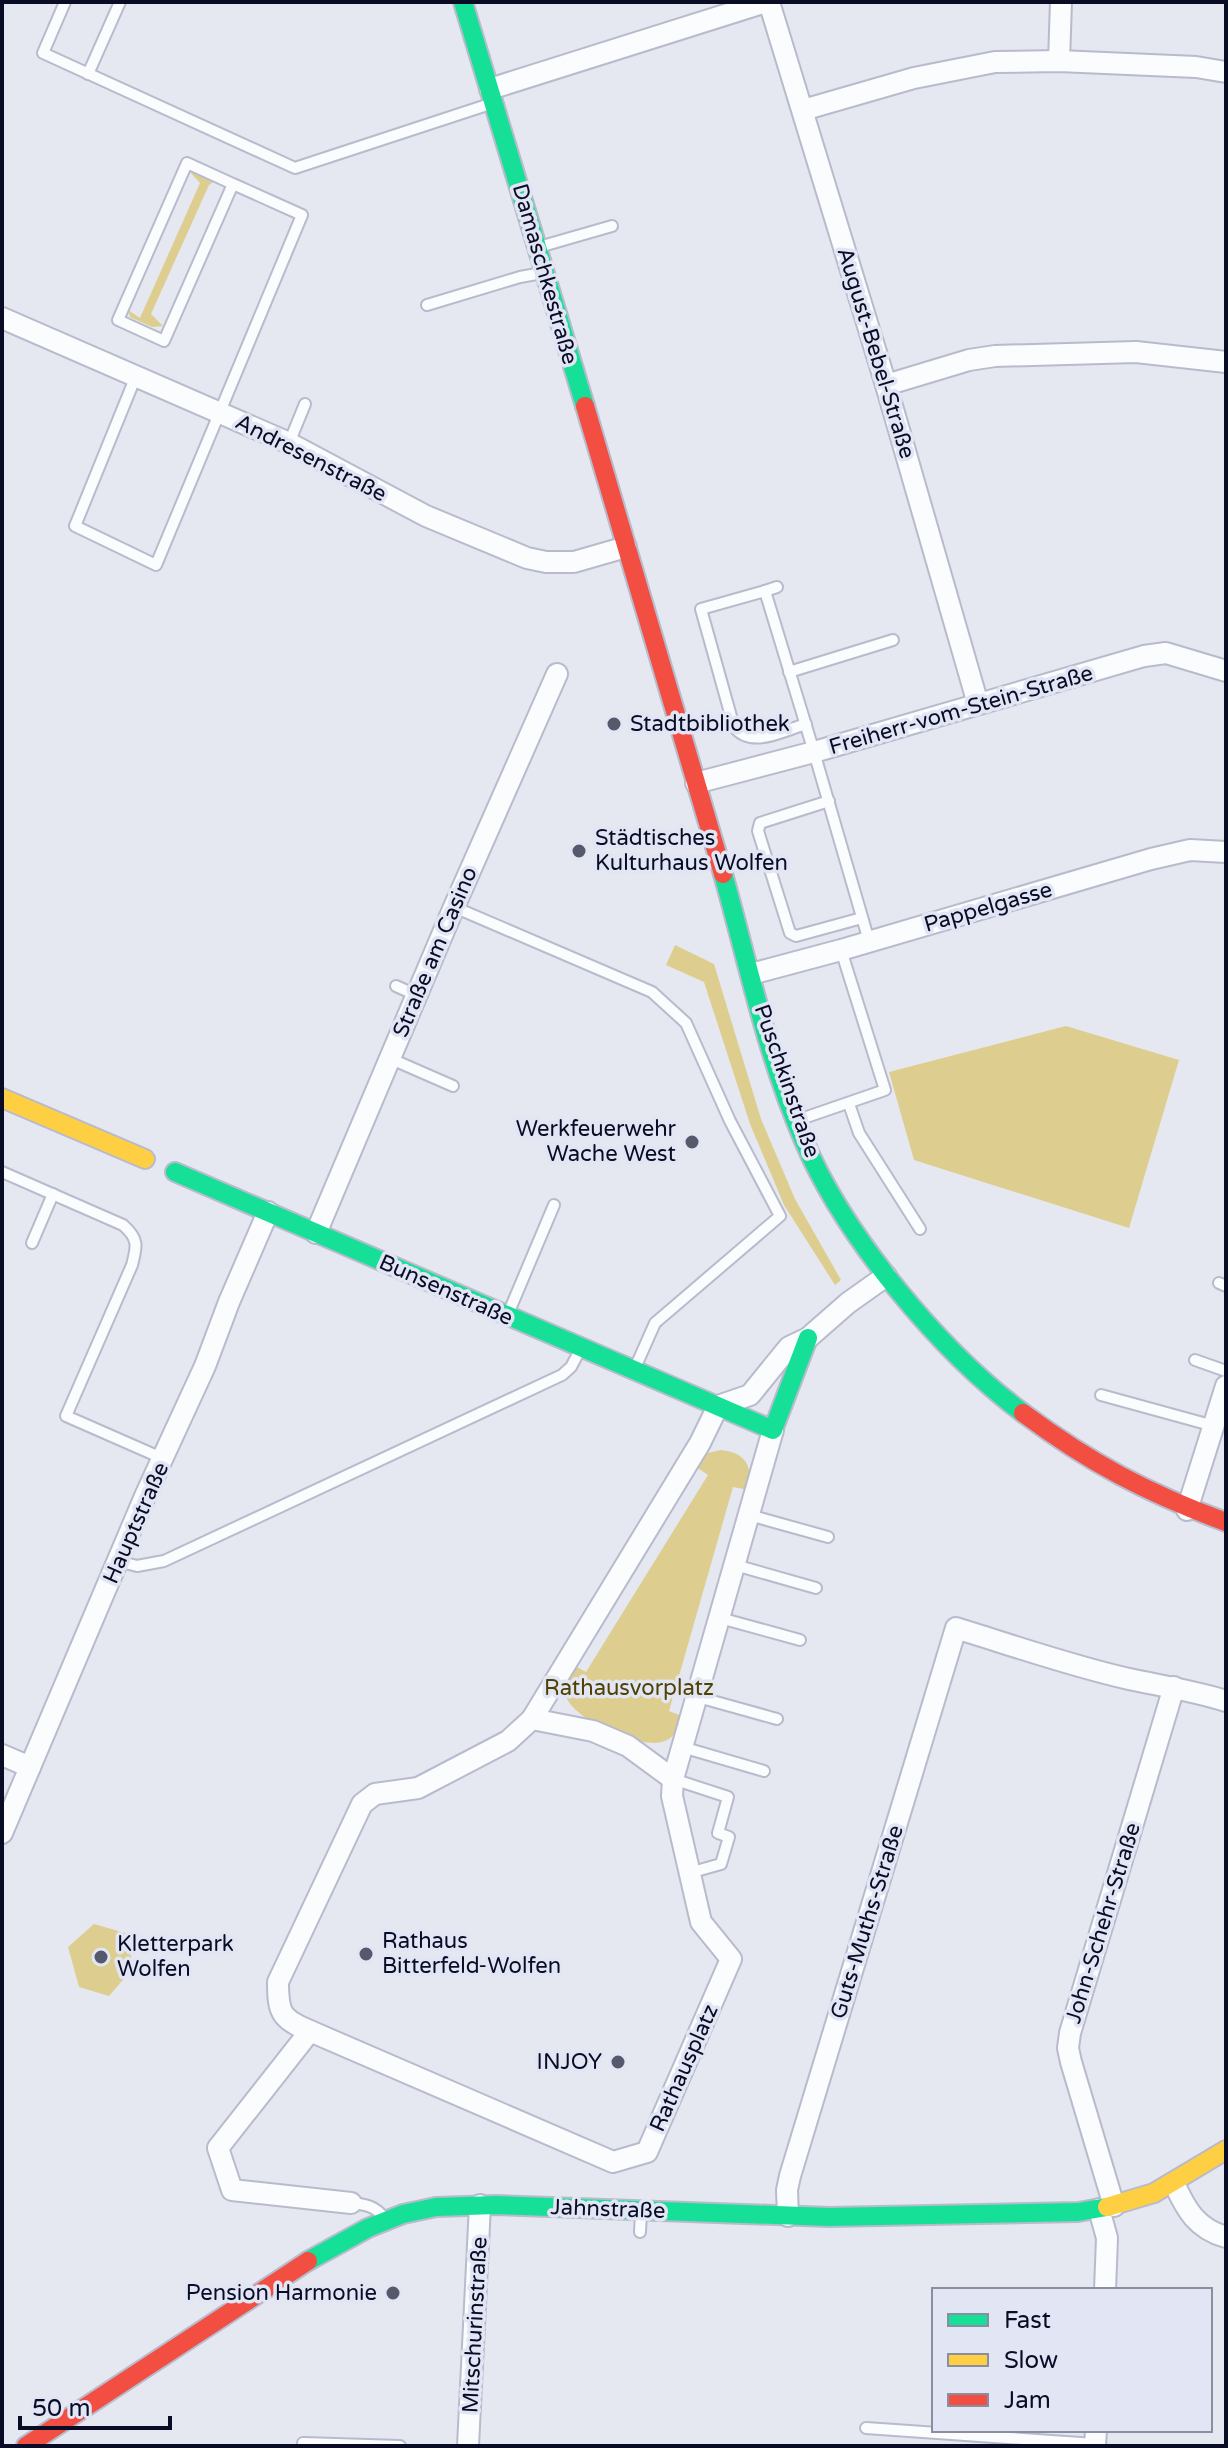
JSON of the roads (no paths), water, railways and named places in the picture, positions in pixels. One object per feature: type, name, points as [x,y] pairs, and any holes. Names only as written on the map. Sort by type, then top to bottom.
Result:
[{"type":"street","name":"Damaschkestraße","points":[[463,2],[626,547]]},
{"type":"street","name":"August-Bebel-Straße","points":[[492,96],[768,2],[886,385],[978,704]]},
{"type":"street","points":[[1059,61],[1061,2]]},
{"type":"street","points":[[803,110],[914,78],[995,62],[1059,61],[1196,67],[1226,72]]},
{"type":"street","name":"Andresenstraße","points":[[2,318],[289,443],[426,516],[527,558],[574,562],[626,547]]},
{"type":"street","points":[[886,385],[969,360],[1008,355],[1136,352],[1226,362]]},
{"type":"street","name":"Puschkinstraße","points":[[626,547],[796,1121],[826,1186],[886,1276],[941,1341],[997,1393],[1086,1456],[1153,1495],[1226,1522]]},
{"type":"street","name":"Freiherr-vom-Stein-Straße","points":[[696,783],[1144,656],[1166,653],[1226,671]]},
{"type":"street","name":"Straße am Casino","points":[[316,1233],[557,674]]},
{"type":"street","name":"Pappelgasse","points":[[751,974],[1164,856],[1190,850],[1226,852]]},
{"type":"street","points":[[2,1098],[145,1159]]},
{"type":"street","name":"Bunsenstraße","points":[[175,1172],[773,1430]]},
{"type":"street","name":"Hauptstraße","points":[[2,1833],[205,1366],[268,1212]]},
{"type":"street","points":[[351,2203],[232,2190],[218,2148],[310,2031],[290,2023],[278,2004],[278,1982],[362,1804],[375,1794],[418,1788],[508,1741],[532,1719],[700,1443],[718,1406],[750,1395],[789,1347],[808,1338],[848,1303],[886,1276]]},
{"type":"street","points":[[773,1430],[808,1338]]},
{"type":"street","points":[[1187,1510],[1226,1386]]},
{"type":"street","name":"Rathausplatz","points":[[310,2031],[613,2162],[647,2152],[731,1959],[701,1922],[672,1796],[673,1779],[773,1430]]},
{"type":"street","name":"Guts-Muths-Straße","points":[[788,2216],[790,2176],[956,1628],[1088,1668],[1174,1687]]},
{"type":"street","points":[[1174,1687],[1226,1701]]},
{"type":"street","name":"John-Schehr-Straße","points":[[1105,2288],[1106,2208],[1068,2048],[1174,1687]]},
{"type":"street","points":[[532,1719],[593,1731],[628,1746],[673,1779]]},
{"type":"street","points":[[2,1755],[30,1767]]},
{"type":"street","name":"Jahnstraße","points":[[26,2446],[319,2254],[403,2214],[436,2207],[480,2205],[788,2216],[1055,2214],[1106,2208],[1154,2193],[1226,2150]]},
{"type":"street","points":[[1174,2183],[1192,2217],[1207,2230],[1226,2237]]},
{"type":"street","name":"Mitschurinstraße","points":[[468,2446],[480,2205]]},
{"type":"lane","points":[[65,2],[43,53],[295,168],[492,96]]},
{"type":"lane","points":[[88,74],[120,2]]},
{"type":"lane","points":[[136,376],[75,526],[156,565],[302,215],[187,163],[118,320],[164,341],[233,184]]},
{"type":"lane","points":[[537,248],[612,226]]},
{"type":"lane","points":[[427,305],[520,277],[544,273]]},
{"type":"lane","points":[[289,443],[305,404]]},
{"type":"lane","points":[[777,587],[701,609],[734,727],[741,735],[753,739],[806,724]]},
{"type":"lane","points":[[765,591],[869,941]]},
{"type":"lane","points":[[789,672],[893,640]]},
{"type":"lane","points":[[829,801],[760,823],[758,831],[790,933],[796,936],[862,918]]},
{"type":"lane","points":[[454,907],[652,992],[686,1023],[730,1121],[780,1216],[655,1323],[634,1371]]},
{"type":"lane","points":[[796,1121],[885,1090],[841,950]]},
{"type":"lane","points":[[396,986],[416,995]]},
{"type":"lane","points":[[389,1058],[453,1086]]},
{"type":"lane","points":[[849,1104],[859,1133],[920,1229]]},
{"type":"lane","points":[[3,1176],[123,1225],[134,1235],[136,1249],[132,1265],[66,1416],[164,1459]]},
{"type":"lane","points":[[32,1243],[53,1194]]},
{"type":"lane","points":[[507,1316],[554,1205]]},
{"type":"lane","points":[[118,1561],[137,1566],[164,1561],[562,1375],[571,1367],[581,1348]]},
{"type":"lane","points":[[1195,1360],[1226,1371]]},
{"type":"lane","points":[[1101,1395],[1214,1426]]},
{"type":"lane","points":[[749,1515],[828,1537]]},
{"type":"lane","points":[[735,1565],[816,1588]]},
{"type":"lane","points":[[720,1618],[800,1640]]},
{"type":"lane","points":[[698,1697],[777,1719]]},
{"type":"lane","points":[[682,1747],[764,1771]]},
{"type":"lane","points":[[673,1779],[728,1797],[718,1833],[729,1837],[721,1864],[689,1873]]},
{"type":"lane","points":[[351,2203],[365,2204],[375,2209],[385,2221]]},
{"type":"lane","points":[[640,2232],[641,2211]]},
{"type":"lane","points":[[866,2428],[932,2431]]},
{"type":"lane","points":[[942,2432],[1095,2440]]},
{"type":"lane","points":[[303,2443],[400,2446]]},
{"type":"place","name":"Stadtbibliothek","points":[[614,724]]},
{"type":"place","name":"Städtisches Kulturhaus Wolfen","points":[[579,851]]},
{"type":"place","name":"Werkfeuerwehr Wache West","points":[[692,1142]]},
{"type":"place","name":"Rathaus Bitterfeld-Wolfen","points":[[366,1954]]},
{"type":"place","name":"Kletterpark Wolfen","points":[[101,1957]]},
{"type":"place","name":"INJOY","points":[[618,2062]]},
{"type":"place","name":"Pension Harmonie","points":[[393,2293]]},
{"type":"park label","name":"Rathausvorplatz","points":[[629,1688]]}]
